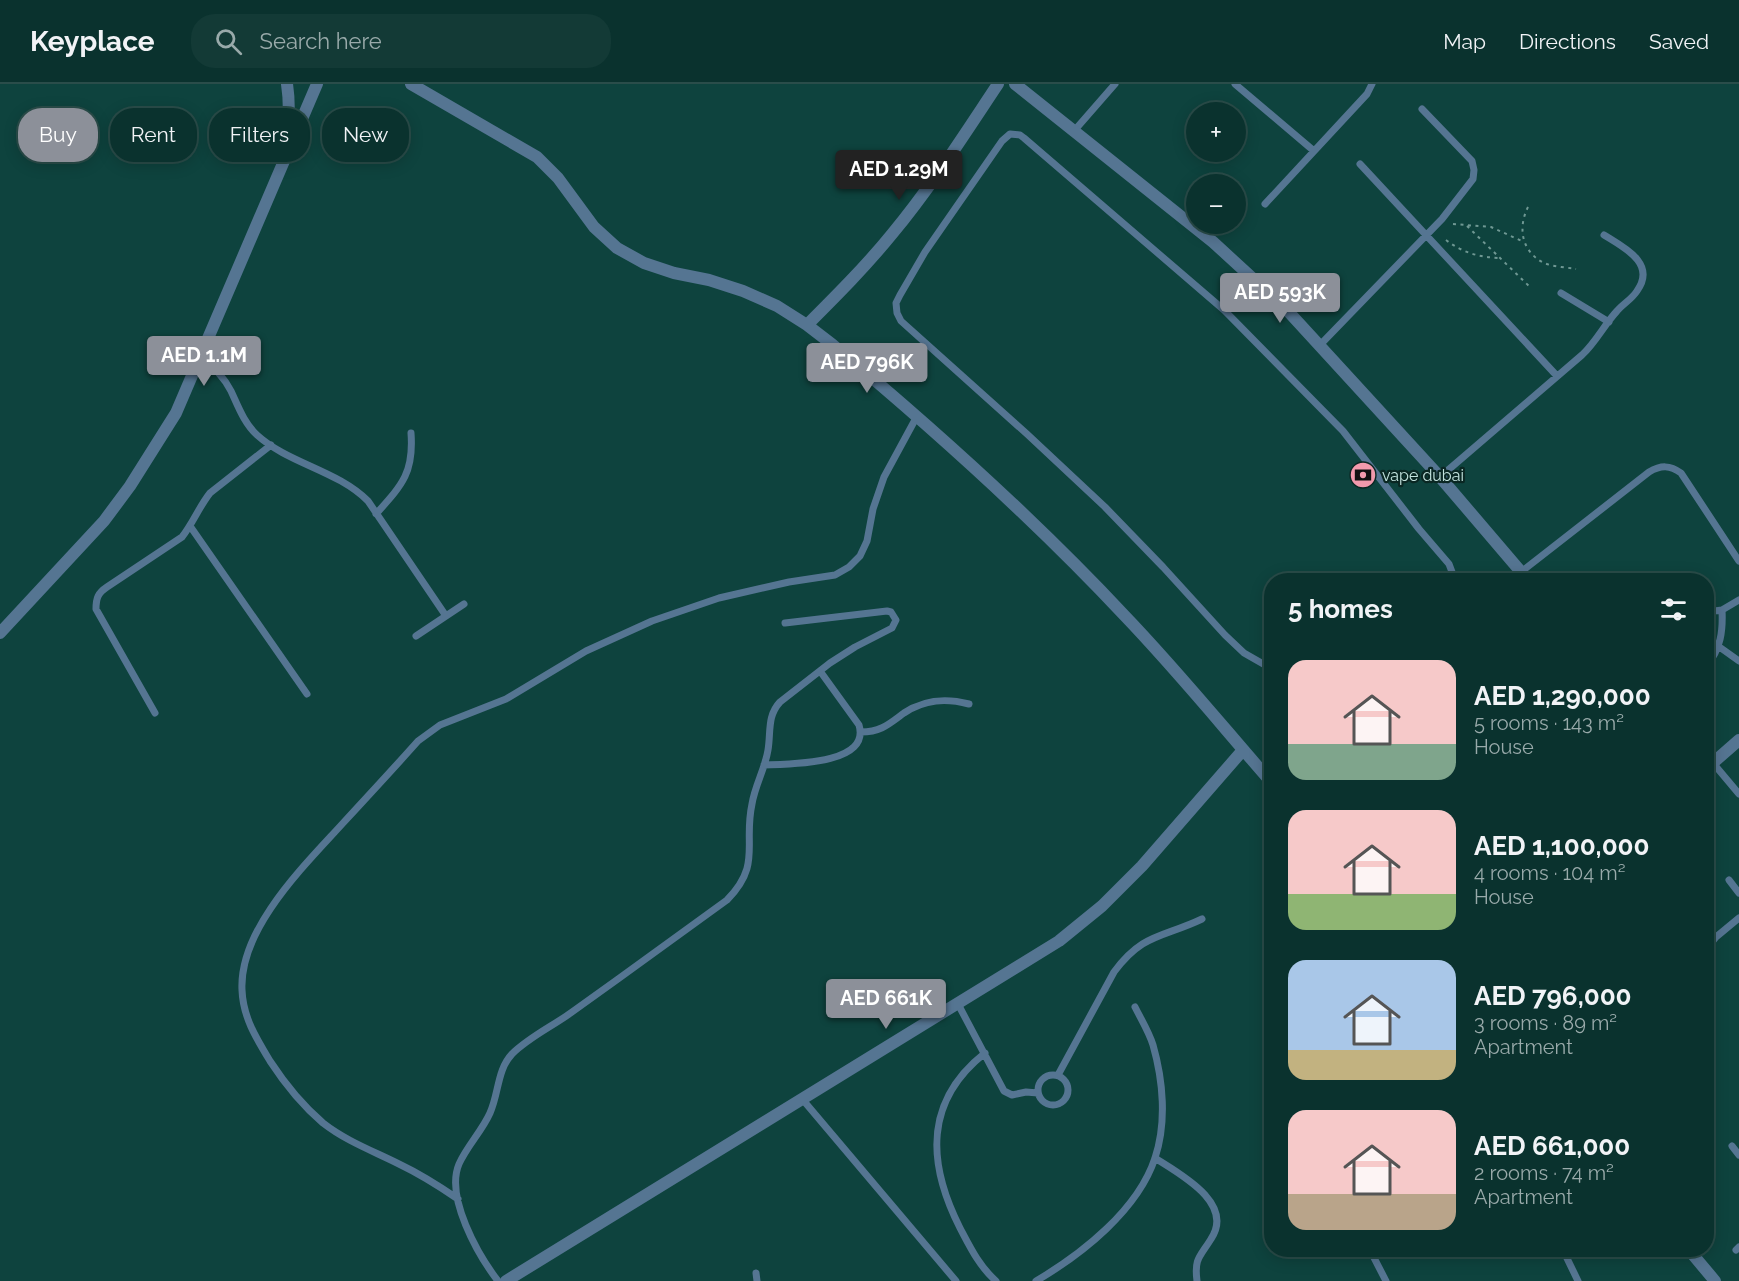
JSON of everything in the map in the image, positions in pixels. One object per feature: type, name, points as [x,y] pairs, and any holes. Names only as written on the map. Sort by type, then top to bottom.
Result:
[{"type":"street","points":[[280,169],[287,134],[289,98],[287,84]]},
{"type":"street","points":[[0,633],[104,521],[130,486],[176,413],[317,84]]},
{"type":"street","points":[[411,84],[537,157],[558,178],[594,227],[617,248],[644,263],[744,291],[777,306],[807,325],[861,369],[1010,502],[1116,607],[1186,682],[1264,774]]},
{"type":"street","points":[[807,325],[893,234],[998,84]]},
{"type":"street","points":[[1015,84],[1213,242],[1286,309],[1440,477],[1522,573]]},
{"type":"street","points":[[1714,762],[1739,740]]},
{"type":"street","points":[[506,1281],[1059,941],[1102,906],[1142,866],[1243,750]]},
{"type":"street","points":[[1695,1257],[1715,1281]]},
{"type":"lane","points":[[1074,131],[1115,84]]},
{"type":"lane","points":[[1235,84],[1314,151]]},
{"type":"lane","points":[[1265,204],[1367,94],[1372,84]]},
{"type":"lane","points":[[1320,345],[1442,219],[1473,178],[1472,161],[1422,109]]},
{"type":"lane","points":[[1264,664],[1244,653],[1105,507],[901,321],[897,313],[896,303],[925,252],[1002,141],[1010,134],[1024,138],[1224,310],[1343,431],[1405,512],[1449,564],[1452,573]]},
{"type":"lane","points":[[1360,164],[1557,376]]},
{"type":"lane","points":[[1440,477],[1592,345],[1609,322],[1637,292],[1642,276],[1638,260],[1633,253],[1604,235]]},
{"type":"lane","points":[[1561,293],[1609,322]]},
{"type":"lane","points":[[200,356],[222,377],[244,420],[256,434],[271,445],[357,490],[368,501],[446,616]]},
{"type":"lane","points":[[458,1199],[403,1166],[346,1139],[323,1123],[299,1100],[280,1076],[246,1014],[242,988],[245,962],[266,916],[295,875],[418,741],[441,725],[506,699],[586,651],[652,621],[719,597],[835,575],[849,567],[860,556],[884,477],[916,418]]},
{"type":"lane","points":[[376,514],[396,492],[407,474],[412,454],[411,433]]},
{"type":"lane","points":[[155,712],[96,609],[96,600],[100,592],[182,537],[210,493],[271,445]]},
{"type":"lane","points":[[1529,573],[1649,472],[1665,466],[1681,473],[1739,561]]},
{"type":"lane","points":[[190,526],[308,694]]},
{"type":"lane","points":[[1714,611],[1722,610],[1739,600]]},
{"type":"lane","points":[[416,636],[464,604]]},
{"type":"lane","points":[[1714,653],[1722,628],[1722,610]]},
{"type":"lane","points":[[498,1281],[473,1242],[458,1199],[456,1181],[460,1162],[490,1112],[505,1063],[514,1052],[569,1015],[718,906],[740,887],[748,870],[751,805],[768,750],[773,709],[820,671],[855,647],[895,625],[894,616],[887,611],[785,623]]},
{"type":"lane","points":[[1718,646],[1739,661]]},
{"type":"lane","points":[[764,765],[813,762],[838,756],[856,746],[860,740],[861,732],[855,719],[820,671]]},
{"type":"lane","points":[[861,732],[882,730],[919,705],[935,700],[952,700],[969,704]]},
{"type":"lane","points":[[1714,770],[1739,794]]},
{"type":"lane","points":[[1729,880],[1739,893]]},
{"type":"lane","points":[[1714,939],[1739,918]]},
{"type":"lane","points":[[1058,1075],[1114,972],[1125,957],[1153,937],[1202,919]]},
{"type":"lane","points":[[958,1004],[1008,1094],[1038,1093]]},
{"type":"lane","points":[[1036,1281],[1073,1257],[1119,1216],[1138,1193],[1155,1158],[1162,1120],[1161,1080],[1152,1042],[1135,1007]]},
{"type":"lane","points":[[985,1053],[969,1065],[951,1089],[939,1117],[935,1147],[939,1176],[950,1209],[973,1253],[985,1271],[996,1281]]},
{"type":"lane","points":[[1052,1074],[1058,1075],[1068,1086],[1068,1091],[1064,1101],[1054,1105],[1048,1104],[1040,1098],[1038,1088],[1042,1078],[1052,1074]]},
{"type":"lane","points":[[802,1100],[956,1281]]},
{"type":"lane","points":[[1732,1146],[1739,1155]]},
{"type":"lane","points":[[1155,1158],[1203,1192],[1215,1210],[1217,1229],[1210,1242],[1202,1250],[1197,1262],[1197,1281]]},
{"type":"lane","points":[[1374,1257],[1386,1281]]},
{"type":"lane","points":[[1566,1257],[1578,1281]]},
{"type":"path","points":[[1528,207],[1522,224],[1524,242],[1529,250],[1543,262],[1575,269]]},
{"type":"path","points":[[1442,219],[1467,226],[1491,227],[1524,242]]},
{"type":"path","points":[[1467,226],[1531,288]]},
{"type":"path","points":[[1432,228],[1463,251],[1499,258]]},
{"type":"place","name":"vape dubai","points":[[1363,475]]}]
